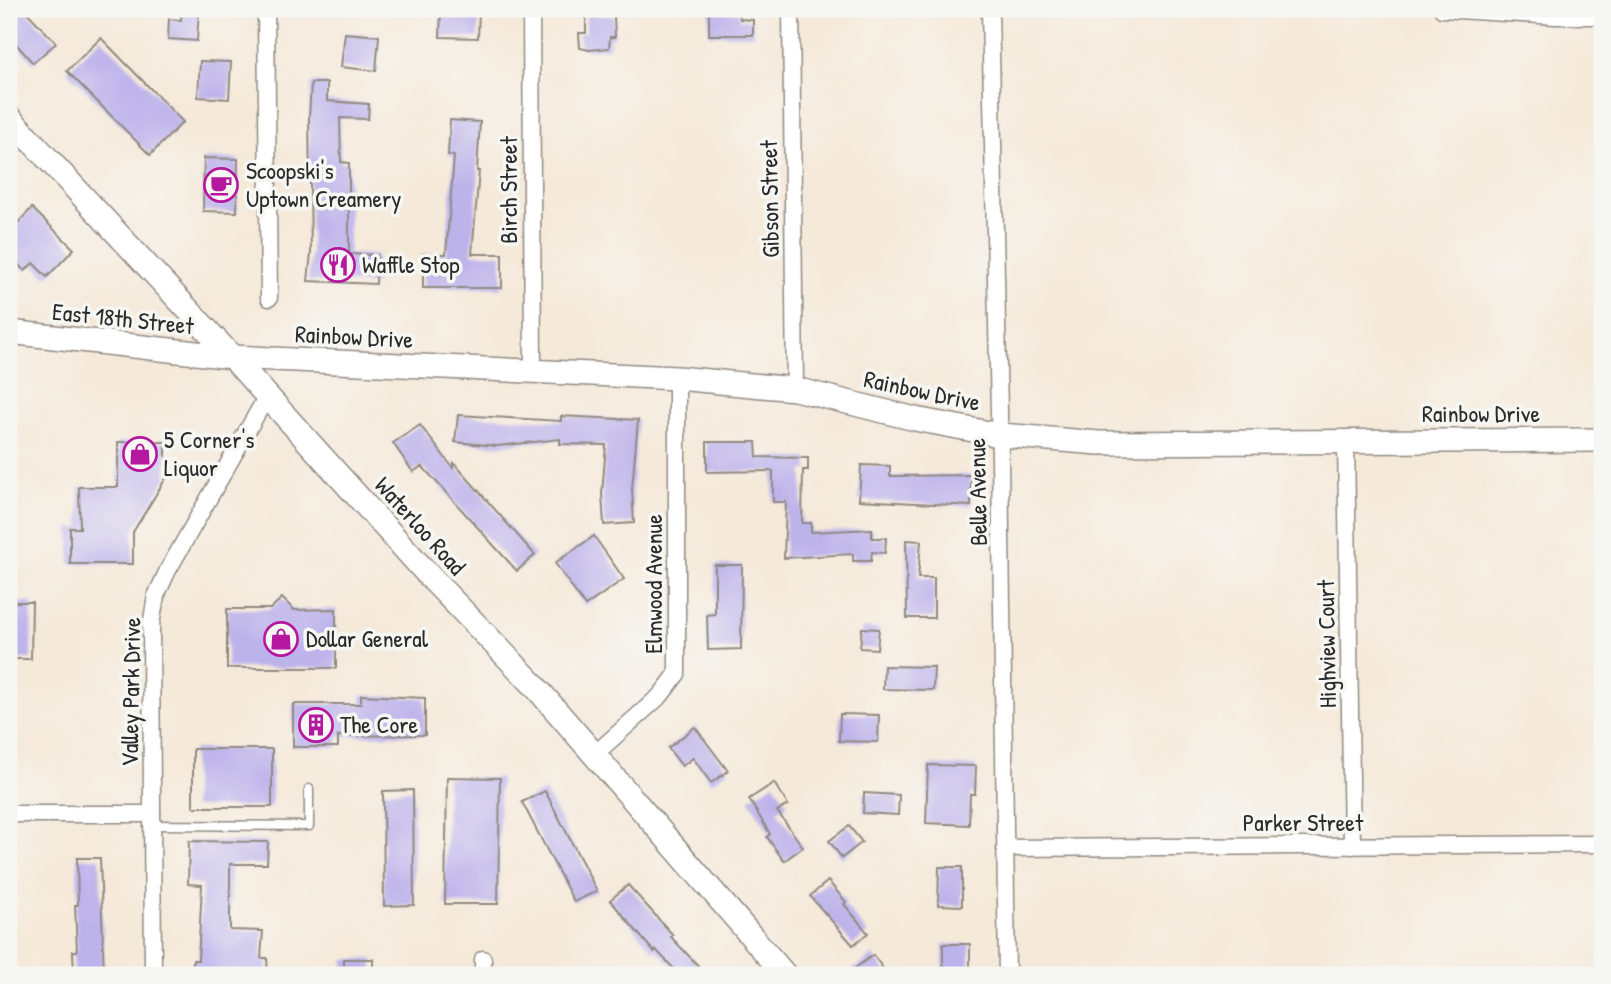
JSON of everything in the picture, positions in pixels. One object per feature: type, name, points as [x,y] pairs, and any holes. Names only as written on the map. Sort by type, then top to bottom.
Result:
[{"type":"main road","name":"Waterloo Road","points":[[9,117],[232,357],[431,578],[534,685],[785,975]]},
{"type":"main road","name":"East 18th Street","points":[[9,332],[232,357]]},
{"type":"main road","name":"Rainbow Drive","points":[[232,357],[677,378],[795,389],[915,419],[1000,435],[1099,443],[1602,440]]},
{"type":"street","points":[[266,9],[269,298]]},
{"type":"street","name":"Birch Street","points":[[531,9],[533,371]]},
{"type":"street","name":"Gibson Street","points":[[791,9],[795,389]]},
{"type":"street","name":"Belle Avenue","points":[[990,9],[1000,435],[1007,975]]},
{"type":"street","points":[[1442,9],[1602,16]]},
{"type":"street","name":"Elmwood Avenue","points":[[595,754],[661,695],[677,674],[677,378]]},
{"type":"street","name":"Valley Park Drive","points":[[153,975],[151,625],[156,596],[177,551],[267,396]]},
{"type":"street","name":"Highview Court","points":[[1346,441],[1352,846]]},
{"type":"street","points":[[9,814],[152,820]]},
{"type":"street","name":"Parker Street","points":[[1005,848],[1602,844]]},
{"type":"lane","points":[[152,820],[309,826],[309,789]]},
{"type":"building","points":[[9,9],[24,9],[56,43],[33,63],[9,36]]},
{"type":"building","points":[[182,9],[199,9],[197,41],[168,39],[169,19],[181,20]]},
{"type":"building","points":[[441,9],[479,9],[478,38],[440,37]]},
{"type":"building","points":[[709,12],[739,12],[740,19],[753,20],[753,35],[709,35]]},
{"type":"building","points":[[586,15],[614,16],[615,37],[610,37],[609,48],[580,48],[579,33],[586,33]]},
{"type":"building","points":[[345,33],[379,36],[376,71],[341,67]]},
{"type":"building","points":[[101,38],[183,122],[150,155],[67,71]]},
{"type":"building","points":[[200,61],[231,62],[229,99],[198,97]]},
{"type":"building","points":[[311,83],[327,83],[327,101],[369,104],[368,119],[340,118],[341,162],[349,163],[349,254],[377,255],[376,284],[308,281],[311,253]]},
{"type":"building","points":[[450,120],[480,122],[472,254],[502,254],[502,288],[423,288],[423,254],[446,254],[454,156],[448,155]]},
{"type":"building","name":"Scoopski's Uptown Creamery","points":[[204,158],[238,159],[237,212],[203,211]]},
{"type":"building","points":[[32,208],[74,249],[47,277],[33,263],[25,271],[9,256],[9,232]]},
{"type":"building","points":[[458,415],[561,421],[561,416],[638,420],[632,489],[634,523],[604,525],[602,494],[606,445],[560,444],[560,439],[497,446],[455,442]]},
{"type":"building","points":[[420,425],[453,468],[454,463],[535,555],[517,571],[422,466],[413,472],[393,443]]},
{"type":"building","points":[[118,442],[166,442],[166,478],[133,532],[133,564],[70,564],[70,528],[80,528],[79,487],[118,487]]},
{"type":"building","points":[[707,442],[756,442],[757,457],[808,458],[808,470],[803,470],[802,523],[811,523],[811,532],[872,529],[872,538],[886,538],[885,553],[872,552],[871,561],[853,561],[853,554],[784,558],[786,502],[773,502],[773,471],[707,472]]},
{"type":"building","points":[[861,465],[890,466],[890,476],[971,475],[971,506],[859,500]]},
{"type":"building","points":[[594,536],[624,579],[585,606],[555,563]]},
{"type":"building","points":[[906,540],[921,541],[918,578],[934,578],[934,618],[907,618]]},
{"type":"building","points":[[715,565],[742,565],[741,649],[708,650],[707,615],[715,614]]},
{"type":"building","name":"Dollar General","points":[[282,598],[294,610],[336,609],[336,668],[227,668],[227,609],[270,609]]},
{"type":"building","points":[[9,602],[32,602],[31,659],[9,659]]},
{"type":"building","points":[[862,628],[879,629],[877,649],[860,648]]},
{"type":"building","points":[[884,666],[934,667],[933,690],[883,689]]},
{"type":"building","points":[[361,695],[425,698],[425,735],[338,736],[338,747],[293,747],[293,704],[361,704]]},
{"type":"building","points":[[840,714],[879,715],[878,742],[839,741]]},
{"type":"building","points":[[695,727],[728,771],[711,783],[693,758],[682,766],[668,748]]},
{"type":"building","points":[[193,749],[272,749],[272,807],[193,807]]},
{"type":"building","points":[[928,765],[976,766],[975,794],[970,794],[969,825],[926,823]]},
{"type":"building","points":[[447,777],[500,778],[498,904],[445,904]]},
{"type":"building","points":[[774,783],[788,805],[777,811],[803,847],[784,861],[767,837],[770,834],[749,799]]},
{"type":"building","points":[[413,790],[414,905],[384,906],[383,791]]},
{"type":"building","points":[[545,791],[597,891],[574,902],[522,802]]},
{"type":"building","points":[[864,793],[899,795],[898,815],[863,813]]},
{"type":"building","points":[[849,826],[862,842],[842,858],[829,841]]},
{"type":"building","points":[[189,841],[268,842],[267,864],[230,864],[230,930],[263,931],[261,958],[267,958],[268,975],[193,975],[193,960],[198,960],[202,885],[188,884]]},
{"type":"building","points":[[77,858],[100,858],[104,975],[74,975],[73,951],[77,951]]},
{"type":"building","points":[[939,867],[962,867],[962,906],[938,905]]},
{"type":"building","points":[[828,881],[868,933],[853,945],[810,896]]},
{"type":"building","points":[[628,885],[707,975],[680,975],[656,950],[654,952],[610,900]]},
{"type":"building","points":[[943,944],[970,944],[970,975],[943,975]]},
{"type":"building","points":[[873,955],[888,975],[846,975]]},
{"type":"building","points":[[344,959],[373,959],[373,975],[344,975]]},
{"type":"place","name":"Scoopski's Uptown Creamery","points":[[221,185]]},
{"type":"place","name":"Waffle Stop","points":[[338,265]]},
{"type":"place","name":"5 Corner's Liquor","points":[[140,454]]},
{"type":"place","name":"Dollar General","points":[[281,639]]},
{"type":"place","name":"The Core","points":[[316,725]]}]
